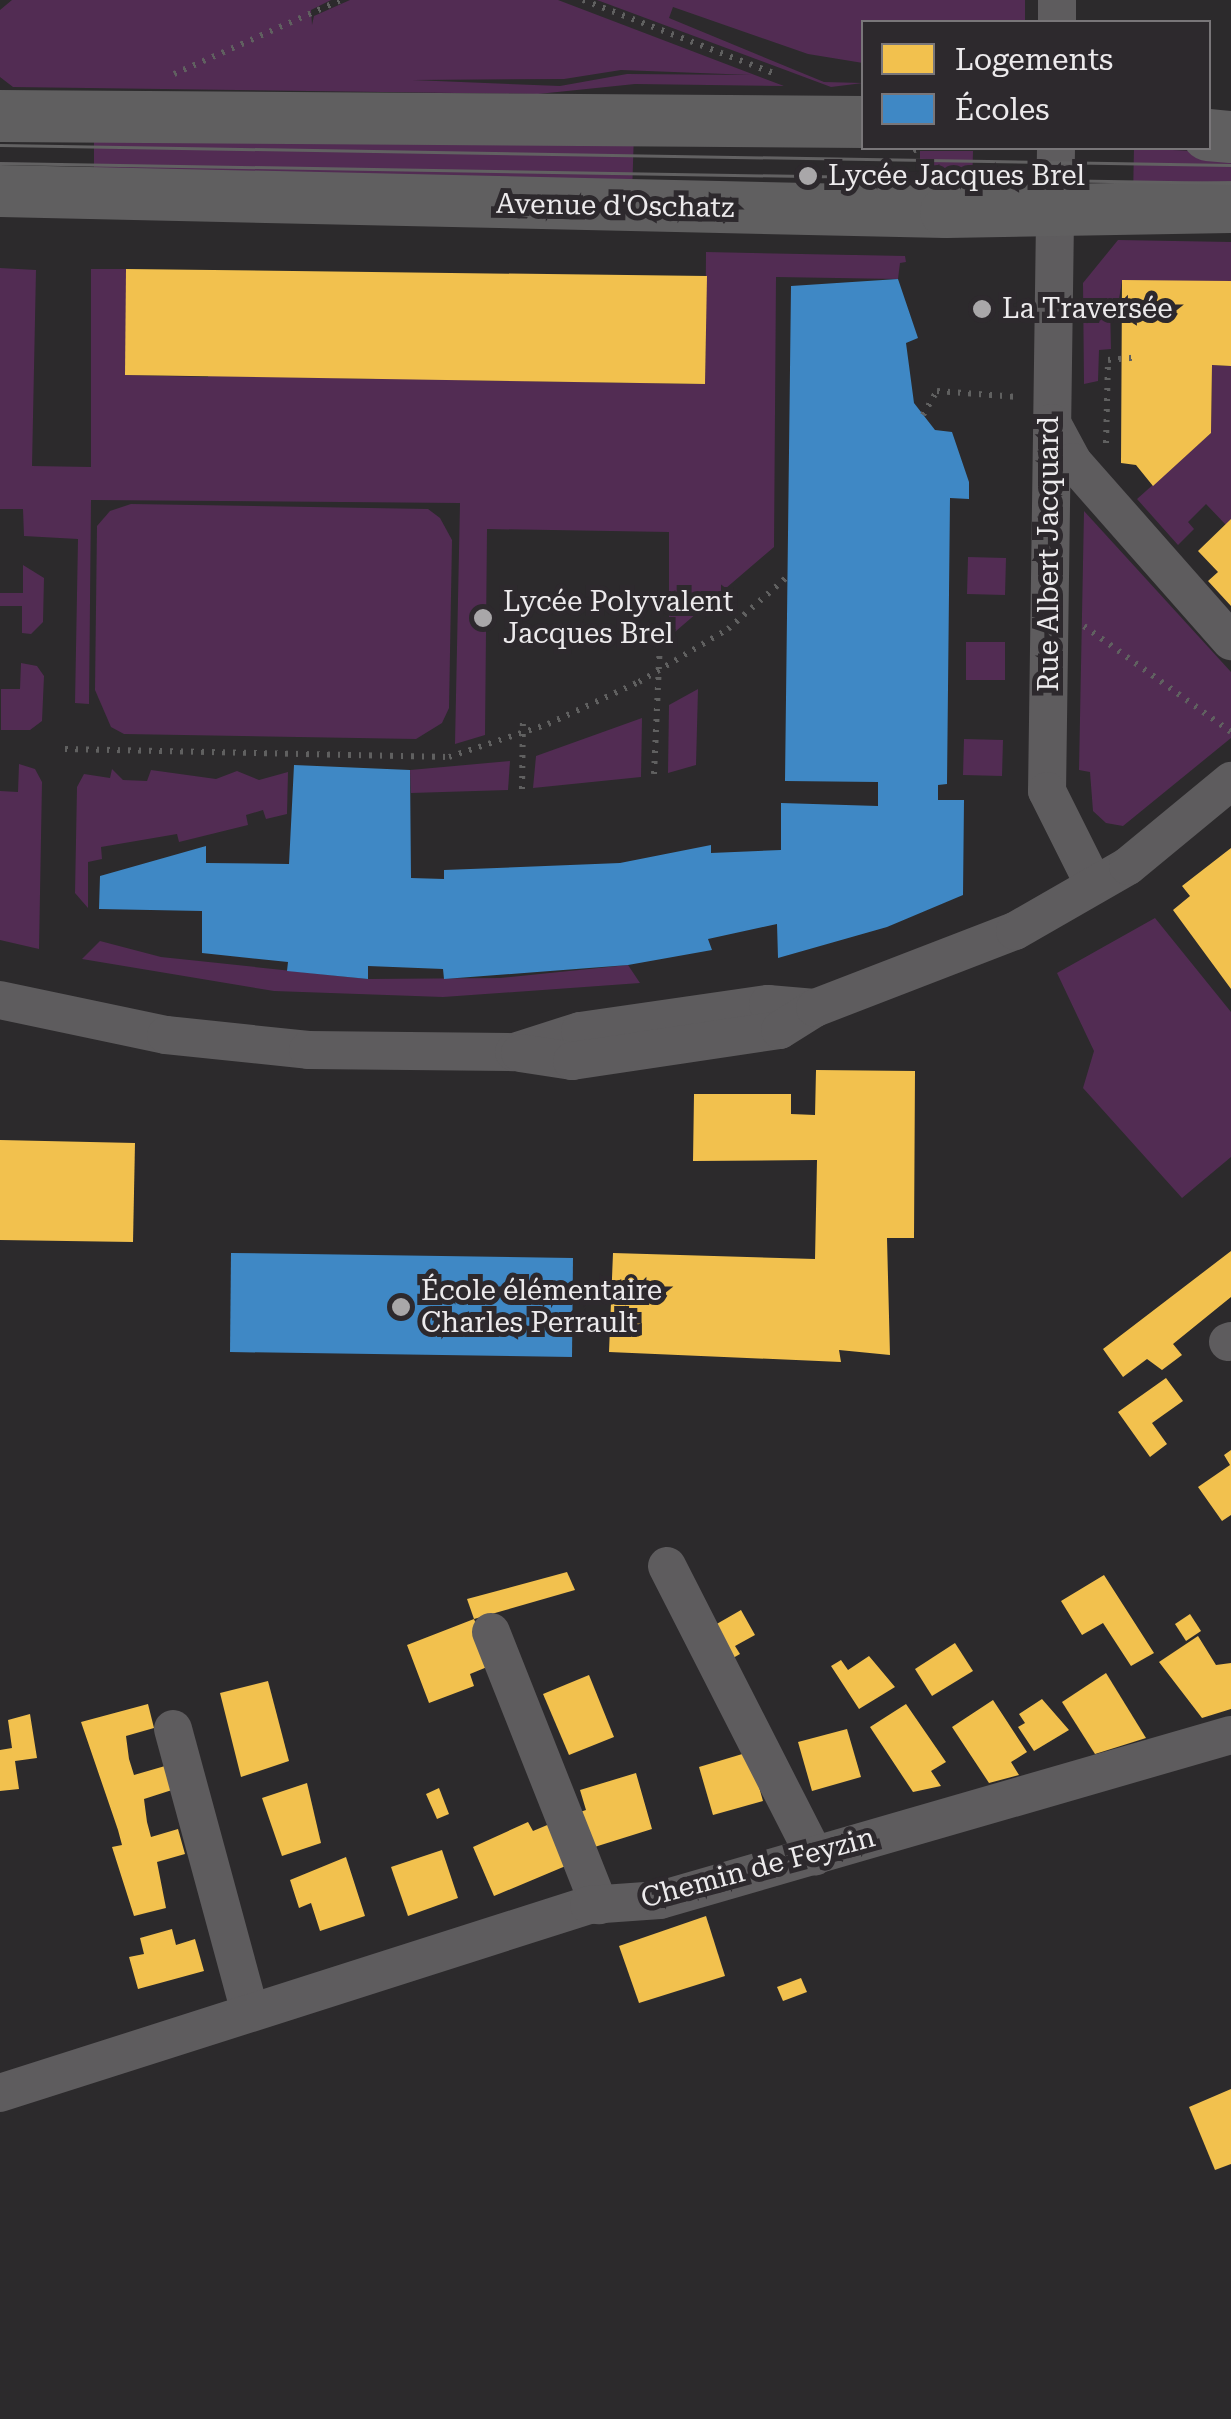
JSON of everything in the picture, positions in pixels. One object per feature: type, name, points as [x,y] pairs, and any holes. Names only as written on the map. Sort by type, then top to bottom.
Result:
[{"type":"street","points":[[0,116],[861,122]]},
{"type":"street","name":"Rue Albert Jacquard","points":[[1056,150],[1047,791],[1094,885]]},
{"type":"street","name":"Avenue d'Oschatz","points":[[0,191],[1057,213],[1231,208]]},
{"type":"street","points":[[1050,418],[1077,466],[1231,640]]},
{"type":"street","points":[[0,1000],[166,1035],[308,1050],[514,1052],[596,1028],[768,1004],[815,1008],[998,940],[1128,866],[1231,781]]},
{"type":"street","points":[[668,1566],[815,1856]]},
{"type":"street","points":[[490,1632],[599,1904]]},
{"type":"street","points":[[173,1729],[250,2014]]},
{"type":"street","name":"Chemin de Feyzin","points":[[0,2093],[599,1904],[660,1900],[1231,1735]]},
{"type":"path","points":[[161,82],[190,62],[341,0]]},
{"type":"path","points":[[583,0],[756,68]]},
{"type":"path","points":[[1077,466],[1106,448],[1108,360],[1133,358]]},
{"type":"path","points":[[923,415],[937,392],[1018,397]]},
{"type":"path","points":[[64,749],[449,757],[524,732],[660,670],[728,629],[787,577]]},
{"type":"path","points":[[1048,606],[1132,655],[1231,732]]},
{"type":"path","points":[[654,774],[660,643]]},
{"type":"path","points":[[522,789],[523,719]]},
{"type":"shaded area","points":[[12,0],[331,0],[311,10],[312,25],[314,16],[350,0],[558,0],[784,86],[635,84],[538,94],[13,87],[0,77],[0,10]],"holes":[[[621,70],[752,75],[627,74],[560,86],[412,80],[564,79]]]},
{"type":"shaded area","points":[[597,0],[1025,0],[1025,20],[861,20],[861,63],[808,54],[673,7],[669,18],[824,82],[861,83],[831,87]]},
{"type":"shaded area","points":[[94,132],[634,132],[632,195],[94,179]]},
{"type":"shaded area","points":[[1134,150],[1231,153],[1231,190],[1133,197]]},
{"type":"shaded area","points":[[920,151],[973,151],[972,186],[920,183]]},
{"type":"shaded area","points":[[1118,240],[1231,242],[1231,281],[1122,281],[1118,305],[1110,306],[1111,349],[1099,350],[1098,381],[1084,384],[1083,283]]},
{"type":"shaded area","points":[[706,252],[905,256],[906,262],[900,263],[898,279],[776,277],[774,547],[669,637],[669,532],[487,529],[485,735],[455,744],[460,503],[91,500],[89,704],[75,703],[78,539],[24,536],[23,509],[0,509],[0,268],[36,270],[32,466],[91,467],[91,269],[126,269],[126,375],[208,377],[212,335],[291,377],[374,379],[456,273],[456,380],[705,384]]},
{"type":"shaded area","points":[[1212,365],[1231,366],[1231,519],[1226,525],[1206,504],[1188,522],[1194,529],[1178,545],[1137,499],[1211,433]]},
{"type":"shaded area","points":[[131,504],[428,509],[440,518],[452,540],[449,708],[442,723],[416,739],[124,734],[111,727],[95,690],[97,526],[110,511]]},
{"type":"shaded area","points":[[1084,511],[1231,672],[1231,738],[1123,826],[1106,823],[1093,811],[1090,772],[1079,770]]},
{"type":"shaded area","points":[[968,557],[1006,558],[1005,595],[967,594]]},
{"type":"shaded area","points":[[23,565],[44,578],[43,622],[31,634],[22,633],[22,606],[0,606],[0,593],[23,593]]},
{"type":"shaded area","points":[[966,642],[1005,642],[1005,680],[966,680]]},
{"type":"shaded area","points":[[21,663],[37,666],[44,676],[42,721],[30,730],[1,730],[1,689],[20,689]]},
{"type":"shaded area","points":[[698,689],[696,765],[668,773],[669,705]]},
{"type":"shaded area","points":[[642,718],[641,777],[533,788],[536,756]]},
{"type":"shaded area","points":[[964,739],[1003,740],[1002,776],[963,775]]},
{"type":"shaded area","points":[[510,761],[508,790],[411,793],[410,770]]},
{"type":"shaded area","points":[[19,764],[35,769],[42,782],[39,949],[0,940],[0,791],[18,792]]},
{"type":"shaded area","points":[[112,769],[123,780],[147,781],[151,770],[216,779],[237,771],[259,780],[288,772],[287,814],[266,819],[263,810],[246,815],[248,825],[179,842],[177,834],[101,847],[102,859],[88,862],[88,908],[75,893],[77,787],[84,774],[110,778]]},
{"type":"shaded area","points":[[1155,918],[1231,1012],[1231,1157],[1182,1198],[1083,1088],[1094,1051],[1057,973]]},
{"type":"shaded area","points":[[100,941],[161,957],[368,979],[500,978],[628,965],[640,983],[443,997],[274,991],[82,959]]},
{"type":"building: Logements","points":[[126,269],[707,276],[705,384],[125,375]]},
{"type":"building: Logements","points":[[1122,280],[1231,281],[1231,366],[1212,365],[1211,433],[1153,486],[1136,465],[1121,463]]},
{"type":"building: Logements","points":[[1231,519],[1231,606],[1208,581],[1218,572],[1198,551]]},
{"type":"building: Logements","points":[[1231,848],[1231,989],[1173,910],[1190,896],[1182,886]]},
{"type":"building: Logements","points":[[816,1070],[915,1071],[914,1238],[887,1238],[890,1355],[839,1350],[841,1362],[609,1352],[613,1253],[815,1259],[817,1160],[693,1161],[694,1094],[791,1094],[791,1114],[815,1115]]},
{"type":"building: Logements","points":[[0,1140],[135,1143],[133,1242],[0,1240]]},
{"type":"building: Logements","points":[[1231,1251],[1231,1297],[1173,1344],[1182,1355],[1162,1370],[1147,1359],[1123,1377],[1103,1349]]},
{"type":"building: Logements","points":[[1166,1378],[1183,1401],[1152,1423],[1167,1444],[1150,1457],[1118,1412]]},
{"type":"building: Logements","points":[[1231,1450],[1231,1515],[1222,1521],[1198,1487],[1230,1465],[1224,1455]]},
{"type":"building: Logements","points":[[567,1572],[575,1590],[474,1619],[467,1599]]},
{"type":"building: Logements","points":[[1104,1575],[1154,1653],[1131,1666],[1103,1623],[1082,1635],[1061,1601]]},
{"type":"building: Logements","points":[[741,1610],[755,1635],[735,1646],[740,1654],[726,1662],[708,1629]]},
{"type":"building: Logements","points":[[1190,1614],[1201,1631],[1186,1641],[1175,1624]]},
{"type":"building: Logements","points":[[474,1619],[492,1665],[470,1674],[474,1686],[429,1703],[407,1645]]},
{"type":"building: Logements","points":[[1198,1636],[1216,1665],[1231,1663],[1231,1709],[1202,1718],[1159,1662]]},
{"type":"building: Logements","points":[[955,1643],[973,1671],[932,1696],[915,1669]]},
{"type":"building: Logements","points":[[869,1656],[895,1687],[859,1709],[831,1666],[841,1660],[848,1670]]},
{"type":"building: Logements","points":[[1106,1673],[1146,1738],[1095,1754],[1062,1702]]},
{"type":"building: Logements","points":[[589,1675],[614,1737],[569,1755],[543,1694]]},
{"type":"building: Logements","points":[[268,1681],[289,1761],[241,1777],[220,1693]]},
{"type":"building: Logements","points":[[1042,1699],[1069,1730],[1034,1751],[1018,1727],[1025,1723],[1019,1714]]},
{"type":"building: Logements","points":[[993,1700],[1027,1752],[1011,1762],[1019,1775],[989,1783],[952,1727]]},
{"type":"building: Logements","points":[[148,1704],[154,1728],[126,1736],[129,1759],[134,1775],[165,1766],[172,1790],[144,1799],[147,1822],[151,1837],[178,1829],[185,1854],[157,1862],[166,1908],[134,1916],[112,1847],[122,1845],[118,1830],[81,1722]]},
{"type":"building: Logements","points":[[906,1704],[946,1762],[931,1771],[941,1786],[913,1792],[870,1727]]},
{"type":"building: Logements","points":[[30,1714],[37,1758],[15,1761],[19,1789],[0,1791],[0,1750],[12,1748],[8,1720]]},
{"type":"building: Logements","points":[[847,1729],[861,1777],[812,1791],[798,1742]]},
{"type":"building: Logements","points":[[749,1752],[763,1801],[713,1815],[699,1767]]},
{"type":"building: Logements","points":[[636,1773],[652,1829],[585,1850],[571,1815],[586,1810],[580,1790]]},
{"type":"building: Logements","points":[[307,1783],[321,1843],[282,1856],[262,1798]]},
{"type":"building: Logements","points":[[439,1788],[449,1814],[437,1819],[426,1794]]},
{"type":"building: Logements","points":[[528,1822],[533,1831],[552,1823],[568,1865],[494,1896],[473,1847]]},
{"type":"building: Logements","points":[[442,1850],[458,1898],[408,1916],[391,1867]]},
{"type":"building: Logements","points":[[346,1857],[365,1916],[320,1931],[311,1903],[299,1908],[290,1880]]},
{"type":"building: Logements","points":[[706,1916],[725,1976],[639,2003],[619,1946]]},
{"type":"building: Logements","points":[[172,1929],[176,1945],[195,1939],[204,1971],[138,1989],[129,1957],[144,1954],[140,1938]]},
{"type":"building: Logements","points":[[801,1978],[807,1992],[783,2001],[777,1987]]},
{"type":"building: Logements","points":[[1231,2089],[1231,2164],[1215,2170],[1189,2107]]},
{"type":"building: Écoles","points":[[898,279],[918,338],[906,343],[914,403],[935,430],[952,432],[969,482],[969,499],[950,498],[947,784],[938,785],[938,800],[964,800],[963,895],[887,927],[778,958],[777,924],[708,939],[712,950],[628,965],[444,979],[443,969],[368,966],[368,979],[287,971],[288,962],[202,953],[202,911],[99,909],[100,876],[206,846],[206,863],[289,864],[294,765],[410,770],[411,878],[444,879],[444,870],[620,863],[711,845],[711,853],[781,850],[781,803],[878,806],[878,782],[785,781],[791,286]]},
{"type":"building: Écoles","points":[[231,1253],[573,1258],[572,1357],[230,1352]]},
{"type":"tram line","points":[[0,145],[1231,165]]},
{"type":"tram line","points":[[0,163],[1231,183]]},
{"type":"place","name":"Lycée Jacques Brel","points":[[808,176]]},
{"type":"place","name":"La Traversée","points":[[982,309]]},
{"type":"place","name":"Lycée Polyvalent Jacques Brel","points":[[483,618]]},
{"type":"place","name":"École élémentaire Charles Perrault","points":[[401,1307]]}]
